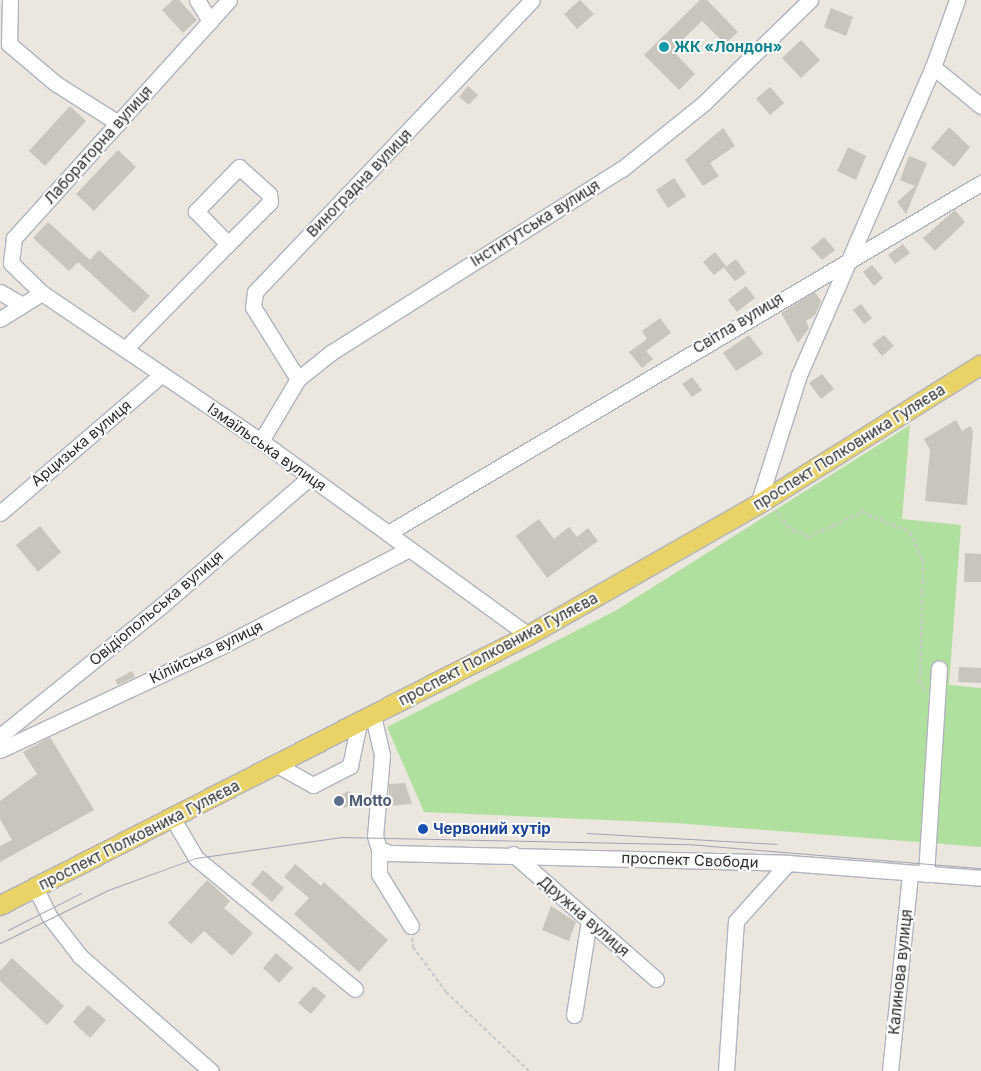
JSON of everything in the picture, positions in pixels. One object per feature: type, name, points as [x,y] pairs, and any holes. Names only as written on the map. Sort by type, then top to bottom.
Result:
[{"type":"main road","name":"проспект Полковника Гуляєва","points":[[2,900],[35,887],[173,819],[528,635],[763,501],[981,364]]},
{"type":"street","points":[[10,0],[9,44],[55,83],[118,123]]},
{"type":"street","points":[[197,0],[210,21]]},
{"type":"street","name":"Лабораторна вулиця","points":[[42,292],[14,272],[9,255],[14,238],[229,0]]},
{"type":"street","name":"Виноградна вулиця","points":[[298,379],[253,307],[255,292],[532,0]]},
{"type":"street","name":"Інститутська вулиця","points":[[261,441],[298,379],[354,336],[622,169],[704,103],[810,0]]},
{"type":"street","points":[[763,501],[799,375],[847,258],[933,67],[958,0]]},
{"type":"street","points":[[933,67],[981,106]]},
{"type":"street","points":[[125,349],[270,202],[269,194],[239,167],[196,211],[228,244]]},
{"type":"street","name":"Світла вулиця","points":[[388,533],[847,258],[981,183]]},
{"type":"street","points":[[0,292],[21,304]]},
{"type":"street","points":[[0,319],[42,292]]},
{"type":"street","name":"Ізмаїльська вулиця","points":[[42,292],[261,441],[528,635]]},
{"type":"street","name":"Арцизька вулиця","points":[[0,512],[162,374]]},
{"type":"street","name":"Овідіопольська вулиця","points":[[0,736],[160,607],[310,477]]},
{"type":"street","name":"Кілійська вулиця","points":[[0,750],[220,647],[409,549]]},
{"type":"street","points":[[926,874],[939,668]]},
{"type":"street","points":[[277,765],[313,784],[350,766],[366,719]]},
{"type":"street","points":[[366,719],[382,755],[375,836],[379,849],[379,874],[411,926]]},
{"type":"street","points":[[173,819],[196,858],[355,989]]},
{"type":"street","name":"проспект Свободи","points":[[379,849],[390,853],[513,854],[788,863],[981,878]]},
{"type":"street","name":"Дружна вулиця","points":[[513,854],[656,980]]},
{"type":"street","points":[[726,1071],[736,921],[788,863]]},
{"type":"street","name":"Калинова вулиця","points":[[890,1071],[910,873]]},
{"type":"street","points":[[35,887],[49,916],[80,956],[211,1071]]},
{"type":"street","points":[[574,1015],[589,920]]},
{"type":"path","points":[[763,501],[780,519],[809,537],[862,512],[910,532],[923,562],[920,680],[937,701]]},
{"type":"path","points":[[411,926],[412,947],[446,992],[529,1071]]},
{"type":"green space","points":[[910,425],[902,519],[961,525],[949,685],[981,688],[981,847],[675,823],[424,812],[387,727],[615,611]]},
{"type":"building","points":[[173,0],[179,0],[197,20],[183,33],[162,10]]},
{"type":"building","points":[[580,0],[594,14],[577,29],[564,14]]},
{"type":"building","name":"ЖК «Лондон»","points":[[700,0],[707,0],[738,32],[725,44],[702,21],[672,50],[695,74],[679,90],[644,55]]},
{"type":"building","points":[[831,8],[853,17],[846,36],[824,27]]},
{"type":"building","points":[[801,40],[820,60],[801,78],[782,58]]},
{"type":"building","points":[[468,86],[478,95],[469,105],[459,97]]},
{"type":"building","points":[[770,87],[784,103],[770,115],[756,99]]},
{"type":"building","points":[[70,106],[86,121],[45,166],[29,151]]},
{"type":"building","points":[[949,127],[970,147],[954,167],[931,148]]},
{"type":"building","points":[[723,128],[735,146],[710,163],[719,176],[703,186],[685,160]]},
{"type":"building","points":[[848,147],[866,156],[856,180],[837,171]]},
{"type":"building","points":[[118,150],[136,167],[94,211],[76,194]]},
{"type":"building","points":[[909,156],[927,163],[906,214],[897,202],[915,186],[900,180]]},
{"type":"building","points":[[674,178],[686,196],[668,208],[656,190]]},
{"type":"building","points":[[955,210],[965,222],[935,251],[923,238]]},
{"type":"building","points":[[48,222],[90,260],[99,250],[150,296],[134,313],[78,262],[69,271],[33,238]]},
{"type":"building","points":[[824,237],[835,250],[822,260],[811,248]]},
{"type":"building","points":[[903,244],[910,253],[895,264],[888,255]]},
{"type":"building","points":[[715,252],[726,266],[714,275],[703,262]]},
{"type":"building","points":[[736,259],[746,273],[735,281],[724,268]]},
{"type":"building","points":[[872,265],[883,278],[874,286],[863,272]]},
{"type":"building","points":[[746,286],[755,298],[737,312],[728,300]]},
{"type":"building","points":[[815,292],[821,301],[815,315],[806,321],[809,328],[798,343],[781,313]]},
{"type":"building","points":[[861,304],[872,318],[864,324],[853,310]]},
{"type":"building","points":[[660,318],[671,333],[646,351],[653,359],[642,368],[629,352],[647,339],[642,331]]},
{"type":"building","points":[[749,335],[763,354],[736,371],[723,353]]},
{"type":"building","points":[[884,335],[894,346],[882,356],[872,344]]},
{"type":"building","points":[[822,374],[834,389],[821,399],[809,383]]},
{"type":"building","points":[[692,377],[702,390],[692,397],[682,384]]},
{"type":"building","points":[[956,420],[962,431],[970,426],[973,431],[967,505],[925,501],[930,450],[924,439]]},
{"type":"building","points":[[539,519],[554,539],[569,527],[577,537],[588,528],[598,541],[547,578],[516,536]]},
{"type":"building","points":[[40,526],[61,552],[38,572],[16,545]]},
{"type":"building","points":[[965,553],[981,554],[981,582],[964,582]]},
{"type":"building","points":[[959,667],[981,668],[981,683],[958,682]]},
{"type":"building","points":[[132,671],[135,677],[118,685],[115,680]]},
{"type":"building","points":[[50,737],[94,810],[0,862],[0,846],[12,840],[0,819],[0,801],[37,774],[23,752]]},
{"type":"building","points":[[405,783],[412,804],[389,806],[389,784]]},
{"type":"building","points":[[349,791],[355,802],[344,808],[338,796]]},
{"type":"building","points":[[295,864],[321,886],[324,882],[388,940],[359,972],[294,914],[309,898],[284,877]]},
{"type":"building","points":[[263,870],[284,888],[272,902],[251,884]]},
{"type":"building","points":[[207,880],[230,901],[224,908],[253,933],[232,956],[204,931],[191,944],[168,923]]},
{"type":"building","points":[[551,906],[576,922],[569,941],[542,930]]},
{"type":"building","points":[[276,953],[293,968],[279,983],[263,968]]},
{"type":"building","points":[[12,958],[64,1006],[47,1025],[0,981],[0,971]]},
{"type":"building","points":[[314,986],[326,996],[311,1014],[298,1003]]},
{"type":"building","points":[[88,1005],[106,1020],[90,1038],[73,1022]]},
{"type":"tram line","points":[[587,833],[777,844]]},
{"type":"tram line","points":[[0,943],[108,890],[196,858],[341,837],[687,844],[981,868]]},
{"type":"tram line","points":[[8,930],[81,893]]},
{"type":"place","name":"ЖК «Лондон»","points":[[664,47]]},
{"type":"place","name":"Motto","points":[[339,801]]},
{"type":"place","name":"Червоний хутір","points":[[423,829]]}]
